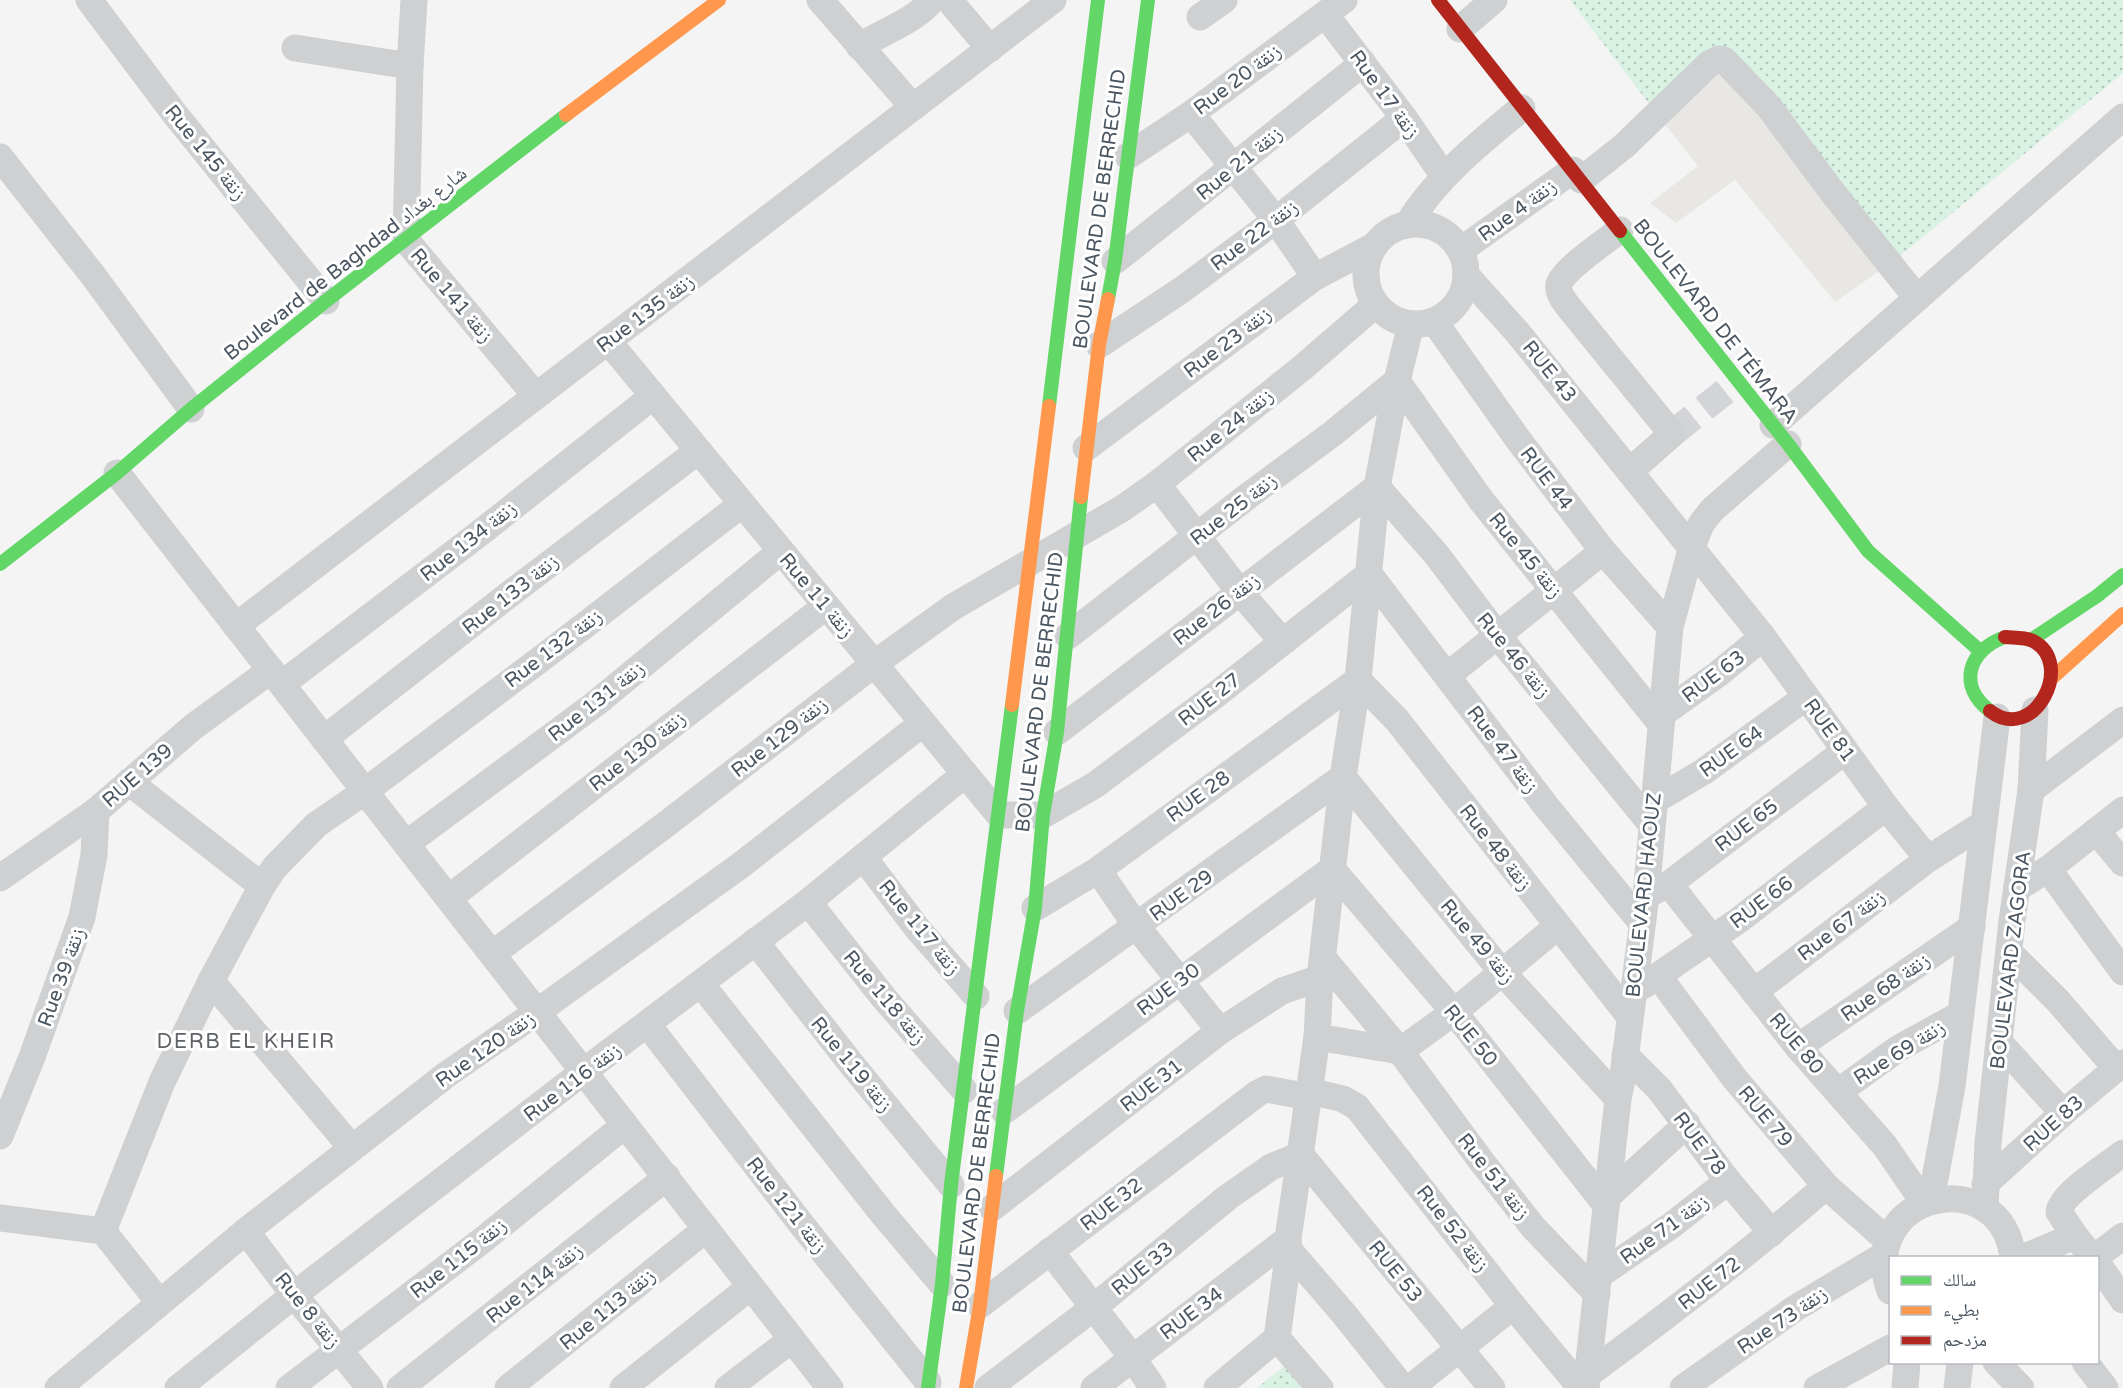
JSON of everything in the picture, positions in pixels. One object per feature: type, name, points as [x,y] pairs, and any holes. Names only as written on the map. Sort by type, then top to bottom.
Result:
[{"type":"street","name":"Rue 145 زنقة","points":[[89,0],[174,113],[326,301]]},
{"type":"street","name":"Rue 141 زنقة","points":[[414,0],[406,240],[536,396]]},
{"type":"street","points":[[819,0],[913,107]]},
{"type":"street","points":[[859,46],[917,14],[932,0]]},
{"type":"street","points":[[949,0],[990,49]]},
{"type":"street","name":"Rue 135 زنقة","points":[[236,626],[1053,0]]},
{"type":"street","name":"BOULEVARD DE BERRECHID","points":[[928,1385],[1098,0]]},
{"type":"street","name":"BOULEVARD DE BERRECHID","points":[[966,1388],[980,1305],[1017,1011],[1035,908],[1043,815],[1057,732],[1068,636],[1086,447],[1099,345],[1115,261],[1148,0]]},
{"type":"street","points":[[1200,17],[1224,0]]},
{"type":"street","name":"BOULEVARD DE TÉMARA","points":[[1437,0],[1781,434],[1868,550],[1980,651]]},
{"type":"street","points":[[1460,29],[1494,0]]},
{"type":"street","name":"Boulevard de Baghdad شارع بغداد","points":[[0,564],[117,473],[191,409],[326,301],[713,2]]},
{"type":"street","name":"Rue 20 زنقة","points":[[1128,156],[1191,114],[1335,7]]},
{"type":"street","name":"Rue 17 زنقة","points":[[1335,7],[1363,63],[1444,176]]},
{"type":"street","points":[[295,48],[410,66]]},
{"type":"street","name":"Rue 4 زنقة","points":[[1463,263],[1577,175],[1624,146],[1702,70],[1709,64],[1722,59],[1769,107],[1833,193],[1917,298]]},
{"type":"street","name":"Rue 21 زنقة","points":[[1115,261],[1363,63]]},
{"type":"street","points":[[1407,225],[1444,176],[1521,108]]},
{"type":"street","points":[[1191,114],[1276,220],[1315,277]]},
{"type":"street","name":"BOULEVARD HAOUZ","points":[[1585,1384],[1598,1285],[1617,1099],[1652,900],[1652,813],[1670,627],[1691,550],[1701,524],[1781,434],[1917,298],[2123,117]]},
{"type":"street","name":"Rue 22 زنقة","points":[[1099,345],[1183,289],[1276,220],[1404,118]]},
{"type":"street","points":[[0,157],[95,278],[191,409]]},
{"type":"street","points":[[1407,225],[1425,225],[1442,231],[1456,243],[1463,263],[1464,288],[1459,300],[1451,310],[1423,322],[1391,318],[1376,304],[1369,292],[1366,279],[1368,258],[1374,246],[1392,230],[1407,225]]},
{"type":"street","points":[[1620,230],[1569,270],[1559,283],[1559,289],[1567,305],[1672,434],[1630,471]]},
{"type":"street","name":"Rue 23 زنقة","points":[[1086,447],[1315,277],[1374,246]]},
{"type":"street","name":"RUE 43","points":[[1463,263],[1691,550]]},
{"type":"street","name":"Rue 24 زنقة","points":[[1077,536],[1157,484],[1302,368],[1376,304]]},
{"type":"street","points":[[1217,1388],[1277,1338],[1317,1037],[1332,869],[1358,680],[1377,487],[1397,381],[1423,322]]},
{"type":"street","name":"RUE 44","points":[[1423,322],[1517,438],[1603,551],[1670,627]]},
{"type":"street","name":"Rue 11 زنقة","points":[[608,341],[999,815]]},
{"type":"street","name":"Rue 25 زنقة","points":[[1068,636],[1248,496],[1332,434],[1397,381]]},
{"type":"street","name":"Rue 45 زنقة","points":[[1397,381],[1481,500],[1661,719]]},
{"type":"street","name":"Rue 134 زنقة","points":[[277,677],[480,533],[652,396]]},
{"type":"street","name":"Rue 133 زنقة","points":[[324,739],[698,451]]},
{"type":"street","points":[[117,473],[830,1388]]},
{"type":"street","points":[[1157,484],[1239,591],[1282,641]]},
{"type":"street","name":"Rue 26 زنقة","points":[[1057,732],[1377,487]]},
{"type":"street","name":"Rue 46 زنقة","points":[[1377,487],[1436,554],[1498,636],[1652,813]]},
{"type":"street","name":"Rue 132 زنقة","points":[[104,1231],[162,1082],[211,981],[262,886],[275,867],[316,825],[364,792],[742,504]]},
{"type":"street","name":"Rue 129 زنقة","points":[[492,954],[665,825],[874,664],[953,607],[1077,536]]},
{"type":"street","name":"RUE 81","points":[[1691,550],[1763,637],[1886,807],[1928,859]]},
{"type":"street","name":"Rue 131 زنقة","points":[[406,844],[595,704],[781,551]]},
{"type":"street","points":[[1448,675],[1603,551]]},
{"type":"street","name":"RUE 27","points":[[1043,815],[1095,785],[1136,755],[1369,574]]},
{"type":"street","name":"Rue 47 زنقة","points":[[1369,574],[1448,675],[1545,806],[1652,900]]},
{"type":"street","points":[[2031,640],[2097,596],[2123,574]]},
{"type":"street","name":"Rue 130 زنقة","points":[[449,898],[826,606]]},
{"type":"street","points":[[2052,678],[2123,614]]},
{"type":"street","name":"RUE 63","points":[[1661,719],[1763,637]]},
{"type":"street","points":[[2005,637],[2031,640],[2042,648],[2048,657],[2052,678],[2046,698],[2035,710],[2021,718],[2008,720],[1987,712],[1979,702],[1970,683],[1972,666],[1980,651],[1995,640],[2005,637]]},
{"type":"street","name":"RUE 139","points":[[0,878],[96,811],[193,727],[277,677]]},
{"type":"street","name":"RUE 28","points":[[1035,908],[1098,870],[1358,680]]},
{"type":"street","name":"Rue 48 زنقة","points":[[1358,680],[1397,720],[1558,926],[1632,1004]]},
{"type":"street","name":"RUE 64","points":[[1652,813],[1806,696]]},
{"type":"street","name":"BOULEVARD ZAGORA","points":[[1985,1196],[1988,1143],[2017,888],[2031,790],[2035,710]]},
{"type":"street","name":"BOULEVARD ZAGORA","points":[[1928,1202],[1952,1086],[1997,717]]},
{"type":"street","points":[[2031,790],[2123,720]]},
{"type":"street","name":"Rue 120 زنقة","points":[[58,1388],[246,1231],[446,1075],[741,866],[922,723]]},
{"type":"street","name":"RUE 65","points":[[1652,900],[1845,751]]},
{"type":"street","name":"Rue 116 زنقة","points":[[178,1388],[294,1295],[583,1072],[808,902],[965,774]]},
{"type":"street","name":"RUE 29","points":[[1017,1011],[1343,777]]},
{"type":"street","name":"Rue 49 زنقة","points":[[1343,777],[1502,972],[1617,1099]]},
{"type":"street","points":[[129,782],[262,886]]},
{"type":"street","name":"RUE 66","points":[[1632,1004],[1659,977],[1886,807]]},
{"type":"street","points":[[2017,888],[2048,868],[2123,810]]},
{"type":"street","name":"Rue 39 زنقة","points":[[0,1136],[32,1057],[82,917],[94,855],[96,811]]},
{"type":"street","points":[[999,815],[1043,815]]},
{"type":"street","points":[[1928,859],[1983,824]]},
{"type":"street","points":[[2096,831],[2123,863]]},
{"type":"street","name":"Rue 117 زنقة","points":[[864,858],[917,928],[976,996]]},
{"type":"street","name":"Rue 67 زنقة","points":[[1754,992],[1928,859]]},
{"type":"street","points":[[2048,868],[2123,972]]},
{"type":"street","name":"RUE 30","points":[[1004,1111],[1332,869]]},
{"type":"street","name":"RUE 50","points":[[1332,869],[1454,1012],[1607,1201]]},
{"type":"street","points":[[1098,870],[1137,927],[1220,1031]]},
{"type":"street","name":"RUE 80","points":[[1652,900],[1711,939],[1798,1047],[1885,1146],[1928,1202]]},
{"type":"street","name":"Rue 118 زنقة","points":[[808,902],[884,998],[964,1090]]},
{"type":"street","points":[[1317,1037],[1400,1051],[1454,1012],[1558,926]]},
{"type":"street","name":"Rue 68 زنقة","points":[[1798,1047],[1972,927]]},
{"type":"street","name":"Rue 119 زنقة","points":[[755,941],[853,1066],[951,1185]]},
{"type":"street","points":[[2010,953],[2119,1066]]},
{"type":"street","name":"RUE 31","points":[[992,1208],[1220,1031],[1322,968]]},
{"type":"street","name":"Rue 51 زنقة","points":[[1322,968],[1400,1051],[1533,1227],[1598,1285]]},
{"type":"street","name":"RUE 79","points":[[1659,977],[1735,1079],[1826,1186],[1886,1248]]},
{"type":"street","points":[[211,981],[352,1148]]},
{"type":"street","points":[[701,984],[883,1214],[942,1284]]},
{"type":"street","name":"Rue 69 زنقة","points":[[1838,1092],[1899,1048],[1960,1014]]},
{"type":"street","name":"Rue 121 زنقة","points":[[648,1025],[802,1226],[928,1385]]},
{"type":"street","points":[[2000,1043],[2063,1113]]},
{"type":"street","name":"RUE 78","points":[[1625,1055],[1660,1090],[1728,1181],[1772,1233]]},
{"type":"street","name":"RUE 83","points":[[1985,1196],[2063,1113],[2119,1066]]},
{"type":"street","name":"Rue 52 زنقة","points":[[1243,1103],[1266,1089],[1343,1099],[1358,1107],[1513,1306],[1585,1384]]},
{"type":"street","name":"RUE 32","points":[[980,1305],[1243,1103]]},
{"type":"street","points":[[1607,1201],[1687,1124]]},
{"type":"street","name":"Rue 115 زنقة","points":[[288,1388],[484,1239],[625,1125]]},
{"type":"street","points":[[2093,1256],[2075,1236],[2059,1212],[2059,1208],[2076,1190],[2123,1153]]},
{"type":"street","name":"RUE 33","points":[[988,1388],[1093,1308],[1253,1179],[1271,1167],[1301,1155]]},
{"type":"street","name":"RUE 53","points":[[1301,1155],[1492,1388]]},
{"type":"street","name":"Rue 114 زنقة","points":[[400,1388],[667,1177]]},
{"type":"street","name":"Rue 71 زنقة","points":[[1598,1285],[1728,1181]]},
{"type":"street","name":"RUE 72","points":[[1585,1384],[1772,1233],[1826,1186]]},
{"type":"street","points":[[1889,1287],[1885,1273],[1886,1248],[1896,1225],[1909,1212],[1928,1202],[1954,1198],[1965,1200],[1985,1196],[1995,1217],[2006,1232],[2013,1256]]},
{"type":"street","points":[[0,1218],[104,1231],[159,1302]]},
{"type":"street","name":"Rue 113 زنقة","points":[[508,1388],[706,1229]]},
{"type":"street","name":"Rue 8 زنقة","points":[[246,1231],[294,1295],[370,1388]]},
{"type":"street","points":[[2025,1256],[2075,1236]]},
{"type":"street","points":[[2095,1256],[2123,1236]]},
{"type":"street","points":[[1289,1244],[1403,1388]]},
{"type":"street","name":"RUE 34","points":[[1094,1388],[1132,1357],[1289,1244]]},
{"type":"street","name":"Rue 73 زنقة","points":[[1683,1388],[1794,1309],[1886,1248]]},
{"type":"street","points":[[1050,1251],[1154,1388]]},
{"type":"street","points":[[2099,1267],[2123,1300]]},
{"type":"street","points":[[623,1388],[750,1287]]},
{"type":"street","points":[[1410,1388],[1513,1306]]},
{"type":"street","points":[[1277,1338],[1320,1388]]},
{"type":"street","points":[[728,1388],[791,1340]]},
{"type":"street","points":[[1817,1388],[1889,1349]]},
{"type":"street","points":[[1905,1388],[1906,1364]]},
{"type":"street","points":[[1956,1388],[1960,1364]]},
{"type":"street","points":[[1998,1364],[2021,1388]]},
{"type":"street","points":[[2087,1364],[2105,1388]]},
{"type":"shaded area","points":[[1718,54],[1895,260],[1835,302],[1735,180],[1676,223],[1650,203],[1698,166],[1653,109]]},
{"type":"green space","points":[[1570,0],[2123,0],[2123,73],[1895,260],[1719,55],[1653,109]]},
{"type":"green space","points":[[1292,1360],[1314,1388],[1257,1388]]},
{"type":"tunnel","points":[[1672,434],[1738,381]]},
{"type":"traffic: fast","points":[[1049,406],[1098,0]]},
{"type":"traffic: fast","points":[[1108,299],[1115,261],[1148,0]]},
{"type":"traffic: fast","points":[[0,564],[117,473],[191,409],[326,301],[566,115]]},
{"type":"traffic: fast","points":[[1620,231],[1788,444],[1868,551],[1980,651]]},
{"type":"traffic: fast","points":[[996,1176],[1017,1011],[1035,908],[1043,815],[1057,732],[1081,497]]},
{"type":"traffic: fast","points":[[2031,640],[2097,596],[2123,575]]},
{"type":"traffic: fast","points":[[1990,711],[1973,691],[1970,680],[1971,670],[1982,651],[2005,637]]},
{"type":"traffic: fast","points":[[928,1388],[942,1284],[951,1185],[1012,705]]},
{"type":"traffic: slow","points":[[566,115],[719,0]]},
{"type":"traffic: slow","points":[[1081,497],[1099,345],[1108,299]]},
{"type":"traffic: slow","points":[[1012,705],[1049,406]]},
{"type":"traffic: slow","points":[[2052,678],[2123,614]]},
{"type":"traffic: slow","points":[[966,1388],[980,1305],[996,1176]]},
{"type":"traffic: jam","points":[[1438,0],[1620,231]]},
{"type":"traffic: jam","points":[[1990,711],[2006,719],[2021,718],[2034,710],[2044,697],[2050,682],[2051,666],[2045,652],[2033,641],[2005,637]]},
{"type":"district","name":"DERB EL KHEIR","points":[[246,1041]]}]
